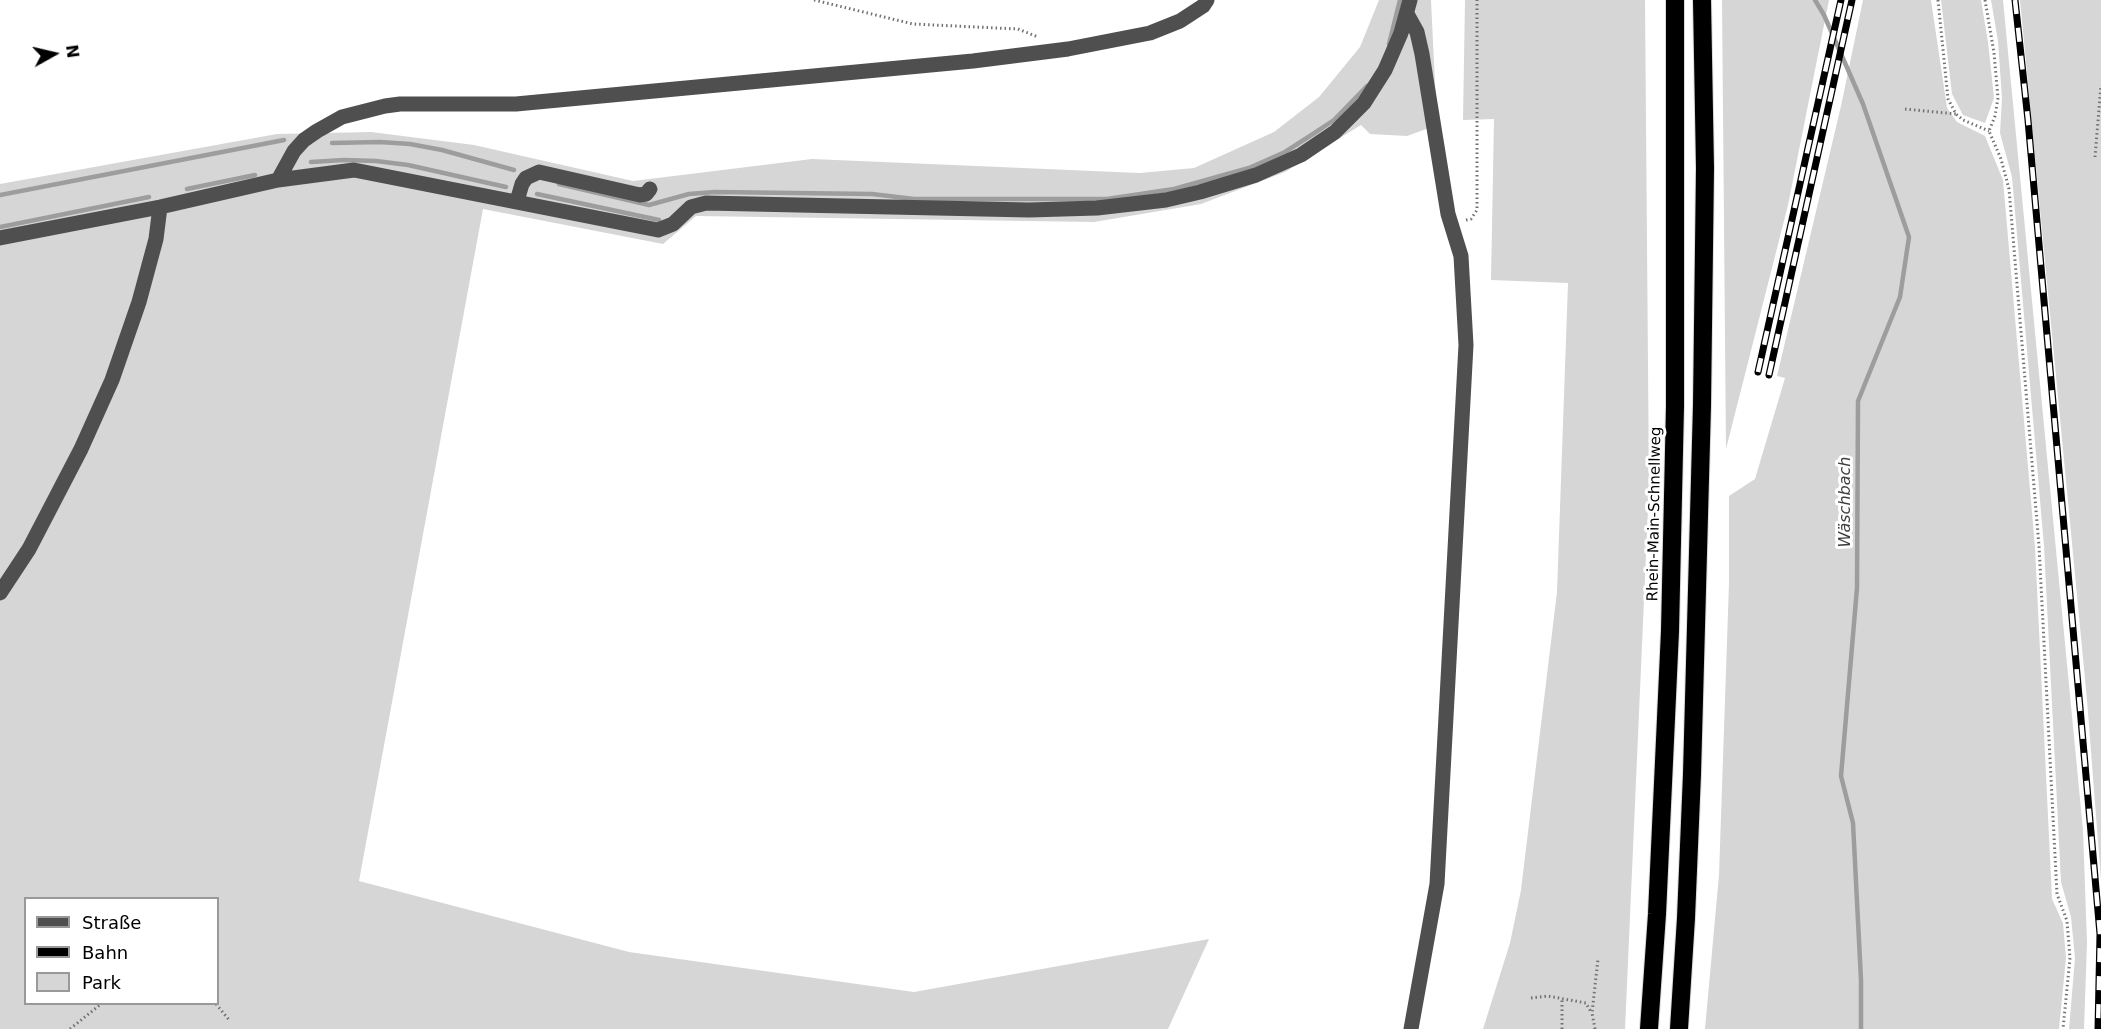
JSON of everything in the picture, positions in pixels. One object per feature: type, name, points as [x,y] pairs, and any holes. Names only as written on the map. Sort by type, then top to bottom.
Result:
[{"type":"highway","name":"Rhein-Main-Schnellweg","points":[[1649,1029],[1657,914],[1670,631],[1676,406],[1675,0]]},
{"type":"highway","points":[[1678,1029],[1686,918],[1692,774],[1702,405],[1705,168],[1702,0]]},
{"type":"lane","points":[[278,180],[294,151],[304,140],[342,117],[385,105],[516,104],[973,61],[1068,49],[1150,33],[1180,21],[1203,6],[1207,0]]},
{"type":"lane","points":[[1409,7],[1422,54],[1448,214],[1461,256],[1466,345],[1437,884],[1411,1029]]},
{"type":"lane","points":[[0,238],[160,207],[278,180],[354,170],[658,230],[673,224],[691,207],[706,203],[1029,210],[1097,208],[1166,200],[1209,190],[1256,175],[1301,155],[1335,132],[1364,104],[1375,87],[1394,51],[1409,7]]},
{"type":"lane","points":[[517,201],[526,178],[538,172],[640,195],[646,194],[650,189]]},
{"type":"lane","points":[[0,593],[30,549],[112,380],[139,302],[156,238],[160,207]]},
{"type":"path","points":[[814,0],[913,24],[1018,29],[1038,37]]},
{"type":"path","points":[[1448,214],[1458,221],[1471,219],[1478,210],[1477,0]]},
{"type":"path","points":[[1938,0],[1948,99],[1956,114],[1971,125],[1989,131]]},
{"type":"path","points":[[1985,0],[1994,53],[1998,98],[1995,116],[1989,131],[2001,159],[2009,189],[2039,546],[2056,894],[2067,921],[2070,958],[2062,1029]]},
{"type":"path","points":[[2094,157],[2101,85]]},
{"type":"path","points":[[1905,109],[1956,114]]},
{"type":"path","points":[[1595,1029],[1592,1013],[1598,959]]},
{"type":"path","points":[[1531,998],[1548,996],[1586,1003],[1592,1013]]},
{"type":"path","points":[[1562,999],[1562,1029]]},
{"type":"path","points":[[70,1029],[100,1005]]},
{"type":"path","points":[[217,1005],[230,1021]]},
{"type":"green space","points":[[1379,0],[1431,0],[1437,125],[1407,136],[1370,134],[1361,125],[1285,172],[1201,204],[1094,222],[696,216],[663,244],[483,209],[359,881],[629,952],[914,992],[1209,939],[1168,1029],[0,1029],[0,184],[277,134],[371,132],[474,145],[633,181],[812,159],[1140,173],[1194,168],[1274,132],[1319,97],[1360,47]]},
{"type":"green space","points":[[1465,0],[1645,0],[1649,487],[1625,1029],[1483,1029],[1510,943],[1521,890],[1557,592],[1568,283],[1491,280],[1494,119],[1463,120]]},
{"type":"green space","points":[[1722,0],[1829,0],[1788,205],[1726,449]]},
{"type":"green space","points":[[1863,0],[1931,0],[1947,108],[1957,122],[1985,136],[2003,180],[2035,547],[2052,899],[2063,923],[2066,958],[2059,1029],[1705,1029],[1719,875],[1729,583],[1729,496],[1755,479],[1785,378],[1777,376],[1841,106]]},
{"type":"green space","points":[[1941,0],[1981,0],[1994,98],[1985,123],[1963,115],[1952,94]]},
{"type":"green space","points":[[1991,0],[2003,0],[2083,830],[2087,943],[2084,1029],[2069,1029],[2075,958],[2071,917],[2061,882],[2044,546],[2012,177],[2000,133],[2002,98],[1998,41]]},
{"type":"green space","points":[[2020,0],[2101,0],[2101,880],[2087,700]]},
{"type":"waterway","points":[[1389,44],[1400,0]]},
{"type":"waterway","name":"Wäschbach","points":[[1815,0],[1824,15],[1863,104],[1909,237],[1900,297],[1858,401],[1857,588],[1841,776],[1853,823],[1861,980],[1861,1029]]},
{"type":"waterway","points":[[559,184],[649,205],[689,194],[715,192],[872,194],[914,199],[1107,199],[1174,189],[1249,168],[1285,152],[1334,120],[1367,86]]},
{"type":"waterway","points":[[0,195],[284,140]]},
{"type":"waterway","points":[[332,143],[410,144],[442,150],[514,170]]},
{"type":"waterway","points":[[311,162],[344,160],[408,165],[506,187]]},
{"type":"waterway","points":[[187,189],[255,175]]},
{"type":"waterway","points":[[537,194],[659,220]]},
{"type":"waterway","points":[[0,227],[149,197]]},
{"type":"railway","points":[[1758,372],[1841,0]]},
{"type":"railway","points":[[1769,375],[1852,0]]},
{"type":"railway","points":[[2015,0],[2028,120],[2100,934],[2098,1029]]}]
